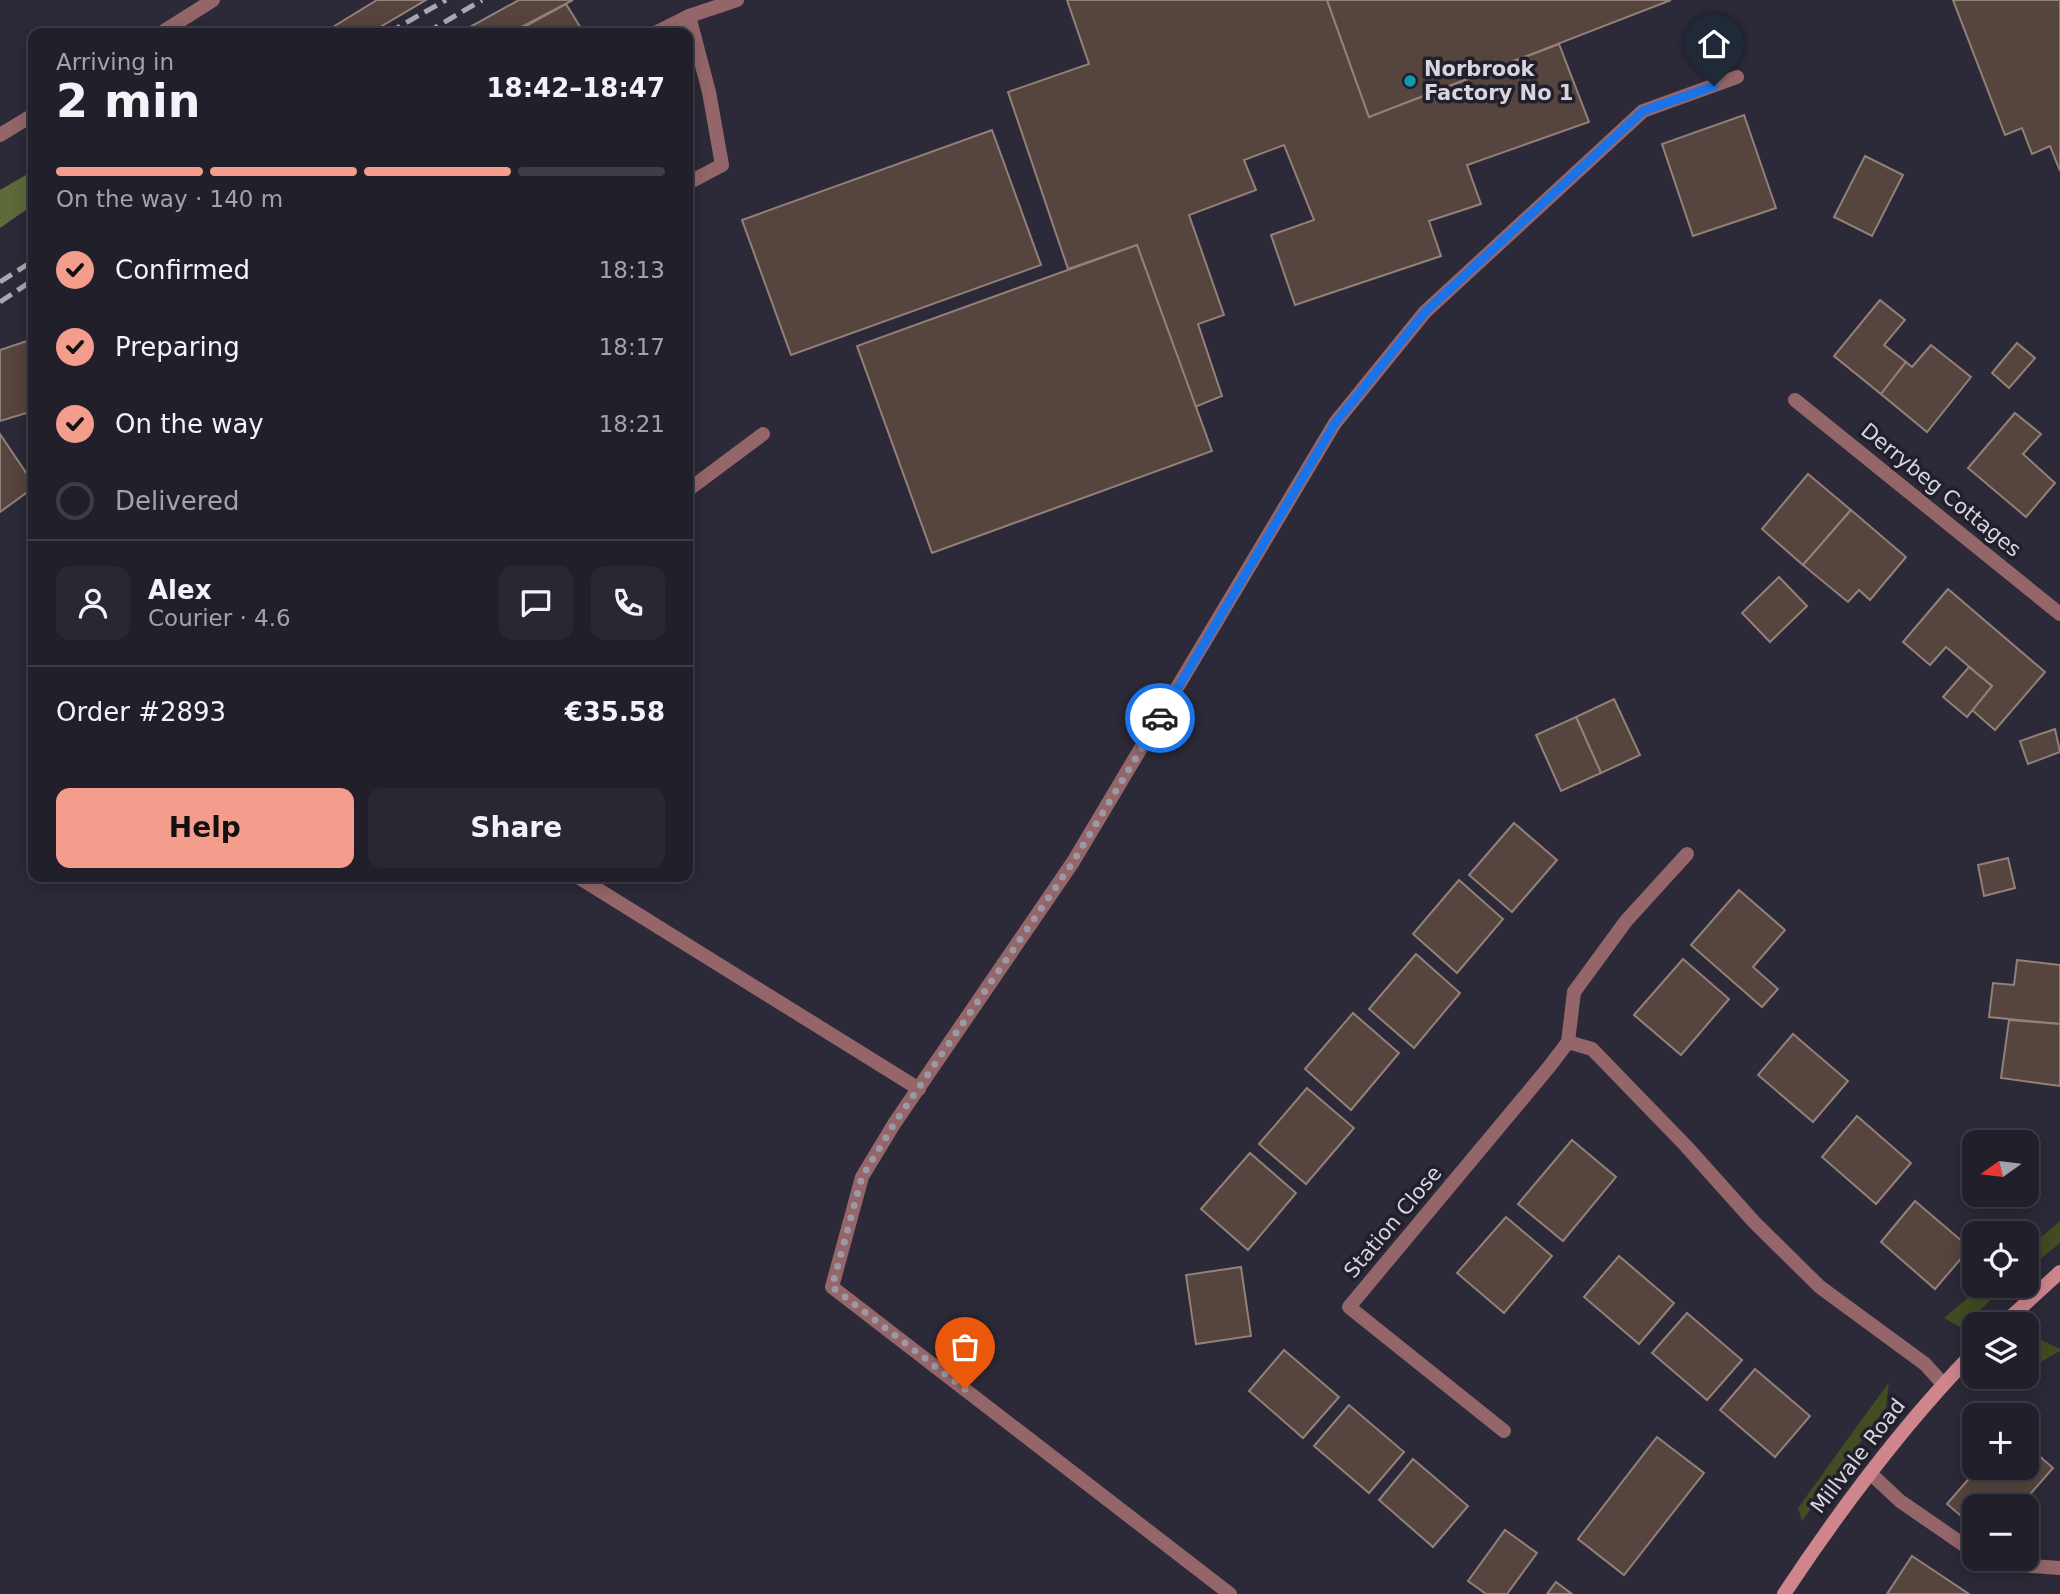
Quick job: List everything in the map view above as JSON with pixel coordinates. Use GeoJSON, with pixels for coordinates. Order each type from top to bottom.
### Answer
{"type":"FeatureCollection","features":[{"type":"Feature","properties":{"kind":"main road"},"geometry":{"type":"LineString","coordinates":[[2016,1312],[2060,1272]]}},
{"type":"Feature","properties":{"kind":"main road","name":"Millvale Road"},"geometry":{"type":"LineString","coordinates":[[1784,1594],[1870,1473],[1962,1364]]}},
{"type":"Feature","properties":{"kind":"street"},"geometry":{"type":"LineString","coordinates":[[169,28],[213,0]]}},
{"type":"Feature","properties":{"kind":"street"},"geometry":{"type":"LineString","coordinates":[[665,28],[689,16],[737,0]]}},
{"type":"Feature","properties":{"kind":"street"},"geometry":{"type":"LineString","coordinates":[[689,16],[692,28]]}},
{"type":"Feature","properties":{"kind":"street"},"geometry":{"type":"LineString","coordinates":[[693,31],[709,92],[722,165],[693,180]]}},
{"type":"Feature","properties":{"kind":"street"},"geometry":{"type":"LineString","coordinates":[[1230,1594],[832,1287],[862,1177],[1073,862],[1335,423],[1425,312],[1643,111],[1737,77]]}},
{"type":"Feature","properties":{"kind":"street"},"geometry":{"type":"LineString","coordinates":[[0,135],[28,118]]}},
{"type":"Feature","properties":{"kind":"street","name":"Derrybeg Cottages"},"geometry":{"type":"LineString","coordinates":[[1795,400],[2060,614]]}},
{"type":"Feature","properties":{"kind":"street"},"geometry":{"type":"LineString","coordinates":[[693,486],[764,434]]}},
{"type":"Feature","properties":{"kind":"street"},"geometry":{"type":"LineString","coordinates":[[1687,854],[1626,920],[1574,992],[1568,1042],[1592,1049],[1686,1146],[1754,1222],[1820,1287],[1924,1364],[1943,1384]]}},
{"type":"Feature","properties":{"kind":"street"},"geometry":{"type":"LineString","coordinates":[[586,882],[919,1089]]}},
{"type":"Feature","properties":{"kind":"street","name":"Station Close"},"geometry":{"type":"LineString","coordinates":[[1504,1431],[1349,1307],[1568,1042]]}},
{"type":"Feature","properties":{"kind":"street"},"geometry":{"type":"LineString","coordinates":[[1870,1473],[1900,1501],[1962,1544]]}},
{"type":"Feature","properties":{"kind":"street"},"geometry":{"type":"LineString","coordinates":[[2039,1566],[2060,1568]]}},
{"type":"Feature","properties":{"kind":"green space"},"geometry":{"type":"Polygon","coordinates":[[[28,174],[28,208],[0,228],[0,190],[28,174]]]}},
{"type":"Feature","properties":{"kind":"green space"},"geometry":{"type":"Polygon","coordinates":[[[2060,1221],[2060,1243],[2039,1260],[2039,1239],[2060,1221]]]}},
{"type":"Feature","properties":{"kind":"green space"},"geometry":{"type":"Polygon","coordinates":[[[1968,1298],[1993,1298],[1977,1312],[1962,1312],[1960,1327],[1944,1318],[1968,1298]]]}},
{"type":"Feature","properties":{"kind":"green space"},"geometry":{"type":"Polygon","coordinates":[[[2039,1339],[2060,1349],[2039,1363],[2039,1339]]]}},
{"type":"Feature","properties":{"kind":"green space"},"geometry":{"type":"Polygon","coordinates":[[[1889,1382],[1886,1408],[1802,1521],[1798,1508],[1889,1382]]]}},
{"type":"Feature","properties":{"kind":"building"},"geometry":{"type":"Polygon","coordinates":[[[377,0],[426,0],[378,28],[331,28],[377,0]]]}},
{"type":"Feature","properties":{"kind":"building"},"geometry":{"type":"Polygon","coordinates":[[[519,0],[573,0],[520,28],[468,28],[519,0]]]}},
{"type":"Feature","properties":{"kind":"building"},"geometry":{"type":"Polygon","coordinates":[[[1067,0],[1327,0],[1369,117],[1559,44],[1589,122],[1467,165],[1481,204],[1429,221],[1441,256],[1295,305],[1271,235],[1314,220],[1284,145],[1244,160],[1256,190],[1189,215],[1224,315],[1198,324],[1222,396],[1195,407],[1137,245],[1068,269],[1008,92],[1089,64],[1067,0]]]}},
{"type":"Feature","properties":{"kind":"building","name":"Norbrook Factory No 1"},"geometry":{"type":"Polygon","coordinates":[[[1327,0],[1671,0],[1369,117],[1327,0]]]}},
{"type":"Feature","properties":{"kind":"building"},"geometry":{"type":"Polygon","coordinates":[[[1953,0],[2060,0],[2060,171],[2050,146],[2032,154],[2022,128],[2005,135],[1953,0]]]}},
{"type":"Feature","properties":{"kind":"building"},"geometry":{"type":"Polygon","coordinates":[[[566,4],[581,28],[522,28],[566,4]]]}},
{"type":"Feature","properties":{"kind":"building"},"geometry":{"type":"Polygon","coordinates":[[[1744,115],[1776,208],[1693,236],[1662,144],[1744,115]]]}},
{"type":"Feature","properties":{"kind":"building"},"geometry":{"type":"Polygon","coordinates":[[[992,130],[1041,265],[791,355],[742,220],[992,130]]]}},
{"type":"Feature","properties":{"kind":"building"},"geometry":{"type":"Polygon","coordinates":[[[1865,156],[1903,175],[1872,236],[1834,217],[1865,156]]]}},
{"type":"Feature","properties":{"kind":"building"},"geometry":{"type":"Polygon","coordinates":[[[1137,245],[1212,451],[932,553],[857,346],[1137,245]]]}},
{"type":"Feature","properties":{"kind":"building"},"geometry":{"type":"Polygon","coordinates":[[[1880,300],[1905,320],[1884,345],[1906,362],[1881,394],[1834,356],[1880,300]]]}},
{"type":"Feature","properties":{"kind":"building"},"geometry":{"type":"Polygon","coordinates":[[[28,341],[28,413],[0,421],[0,350],[28,341]]]}},
{"type":"Feature","properties":{"kind":"building"},"geometry":{"type":"Polygon","coordinates":[[[2017,343],[2035,358],[2009,388],[1992,373],[2017,343]]]}},
{"type":"Feature","properties":{"kind":"building"},"geometry":{"type":"Polygon","coordinates":[[[1931,345],[1971,377],[1927,432],[1881,394],[1906,362],[1912,367],[1931,345]]]}},
{"type":"Feature","properties":{"kind":"building"},"geometry":{"type":"Polygon","coordinates":[[[2015,413],[2041,434],[2023,454],[2055,483],[2026,517],[1968,468],[2015,413]]]}},
{"type":"Feature","properties":{"kind":"building"},"geometry":{"type":"Polygon","coordinates":[[[0,434],[28,476],[28,492],[0,512],[0,434]]]}},
{"type":"Feature","properties":{"kind":"building"},"geometry":{"type":"Polygon","coordinates":[[[1808,474],[1851,510],[1803,565],[1762,529],[1808,474]]]}},
{"type":"Feature","properties":{"kind":"building"},"geometry":{"type":"Polygon","coordinates":[[[1851,510],[1906,557],[1870,600],[1859,590],[1848,602],[1803,565],[1851,510]]]}},
{"type":"Feature","properties":{"kind":"building"},"geometry":{"type":"Polygon","coordinates":[[[1779,577],[1807,606],[1770,642],[1742,613],[1779,577]]]}},
{"type":"Feature","properties":{"kind":"building"},"geometry":{"type":"Polygon","coordinates":[[[1948,589],[2045,672],[1995,730],[1972,710],[1992,686],[1946,647],[1930,665],[1903,642],[1948,589]]]}},
{"type":"Feature","properties":{"kind":"building"},"geometry":{"type":"Polygon","coordinates":[[[1969,667],[1992,686],[1967,717],[1943,697],[1969,667]]]}},
{"type":"Feature","properties":{"kind":"building"},"geometry":{"type":"Polygon","coordinates":[[[1614,699],[1640,755],[1601,773],[1576,717],[1614,699]]]}},
{"type":"Feature","properties":{"kind":"building"},"geometry":{"type":"Polygon","coordinates":[[[1576,717],[1601,773],[1561,791],[1536,735],[1576,717]]]}},
{"type":"Feature","properties":{"kind":"building"},"geometry":{"type":"Polygon","coordinates":[[[2055,729],[2060,752],[2028,764],[2020,741],[2055,729]]]}},
{"type":"Feature","properties":{"kind":"building"},"geometry":{"type":"Polygon","coordinates":[[[1514,823],[1557,860],[1512,912],[1469,875],[1514,823]]]}},
{"type":"Feature","properties":{"kind":"building"},"geometry":{"type":"Polygon","coordinates":[[[2008,858],[2015,888],[1984,896],[1978,865],[2008,858]]]}},
{"type":"Feature","properties":{"kind":"building"},"geometry":{"type":"Polygon","coordinates":[[[1459,880],[1503,919],[1457,973],[1413,934],[1459,880]]]}},
{"type":"Feature","properties":{"kind":"building"},"geometry":{"type":"Polygon","coordinates":[[[1739,890],[1785,930],[1753,967],[1778,989],[1762,1007],[1691,945],[1739,890]]]}},
{"type":"Feature","properties":{"kind":"building"},"geometry":{"type":"Polygon","coordinates":[[[1416,954],[1460,993],[1414,1048],[1369,1009],[1416,954]]]}},
{"type":"Feature","properties":{"kind":"building"},"geometry":{"type":"Polygon","coordinates":[[[1683,959],[1729,999],[1681,1055],[1634,1015],[1683,959]]]}},
{"type":"Feature","properties":{"kind":"building"},"geometry":{"type":"Polygon","coordinates":[[[2017,960],[2060,965],[2060,1024],[1989,1017],[1993,983],[2014,985],[2017,960]]]}},
{"type":"Feature","properties":{"kind":"building"},"geometry":{"type":"Polygon","coordinates":[[[1353,1013],[1399,1053],[1351,1110],[1305,1069],[1353,1013]]]}},
{"type":"Feature","properties":{"kind":"building"},"geometry":{"type":"Polygon","coordinates":[[[2009,1020],[2060,1024],[2060,1086],[2001,1078],[2009,1020]]]}},
{"type":"Feature","properties":{"kind":"building"},"geometry":{"type":"Polygon","coordinates":[[[1793,1034],[1848,1081],[1813,1122],[1758,1075],[1793,1034]]]}},
{"type":"Feature","properties":{"kind":"building"},"geometry":{"type":"Polygon","coordinates":[[[1307,1088],[1354,1128],[1306,1184],[1259,1144],[1307,1088]]]}},
{"type":"Feature","properties":{"kind":"building"},"geometry":{"type":"Polygon","coordinates":[[[1857,1116],[1911,1163],[1876,1204],[1822,1157],[1857,1116]]]}},
{"type":"Feature","properties":{"kind":"building"},"geometry":{"type":"Polygon","coordinates":[[[1572,1140],[1616,1177],[1563,1241],[1518,1204],[1572,1140]]]}},
{"type":"Feature","properties":{"kind":"building"},"geometry":{"type":"Polygon","coordinates":[[[1250,1153],[1296,1193],[1248,1250],[1201,1209],[1250,1153]]]}},
{"type":"Feature","properties":{"kind":"building"},"geometry":{"type":"Polygon","coordinates":[[[1915,1201],[1962,1241],[1962,1257],[1935,1289],[1881,1242],[1915,1201]]]}},
{"type":"Feature","properties":{"kind":"building"},"geometry":{"type":"Polygon","coordinates":[[[1506,1217],[1552,1256],[1504,1313],[1457,1273],[1506,1217]]]}},
{"type":"Feature","properties":{"kind":"building"},"geometry":{"type":"Polygon","coordinates":[[[1619,1256],[1674,1303],[1639,1344],[1584,1297],[1619,1256]]]}},
{"type":"Feature","properties":{"kind":"building"},"geometry":{"type":"Polygon","coordinates":[[[1241,1267],[1251,1336],[1196,1344],[1186,1275],[1241,1267]]]}},
{"type":"Feature","properties":{"kind":"building"},"geometry":{"type":"Polygon","coordinates":[[[1687,1313],[1742,1360],[1707,1400],[1652,1353],[1687,1313]]]}},
{"type":"Feature","properties":{"kind":"building"},"geometry":{"type":"Polygon","coordinates":[[[1284,1350],[1339,1397],[1303,1438],[1249,1391],[1284,1350]]]}},
{"type":"Feature","properties":{"kind":"building"},"geometry":{"type":"Polygon","coordinates":[[[1755,1369],[1810,1416],[1775,1457],[1720,1410],[1755,1369]]]}},
{"type":"Feature","properties":{"kind":"building"},"geometry":{"type":"Polygon","coordinates":[[[1349,1405],[1404,1452],[1369,1493],[1314,1446],[1349,1405]]]}},
{"type":"Feature","properties":{"kind":"building"},"geometry":{"type":"Polygon","coordinates":[[[1657,1437],[1704,1473],[1624,1575],[1578,1539],[1657,1437]]]}},
{"type":"Feature","properties":{"kind":"building"},"geometry":{"type":"Polygon","coordinates":[[[2039,1456],[2053,1468],[2030,1494],[1962,1494],[1962,1517],[1947,1504],[1968,1480],[2039,1480],[2039,1456]]]}},
{"type":"Feature","properties":{"kind":"building"},"geometry":{"type":"Polygon","coordinates":[[[1413,1459],[1468,1506],[1433,1547],[1379,1500],[1413,1459]]]}},
{"type":"Feature","properties":{"kind":"building"},"geometry":{"type":"Polygon","coordinates":[[[1505,1530],[1537,1553],[1507,1594],[1486,1594],[1468,1581],[1505,1530]]]}},
{"type":"Feature","properties":{"kind":"building"},"geometry":{"type":"Polygon","coordinates":[[[1912,1556],[1969,1594],[1887,1594],[1912,1556]]]}},
{"type":"Feature","properties":{"kind":"building"},"geometry":{"type":"Polygon","coordinates":[[[1556,1582],[1572,1594],[1547,1594],[1556,1582]]]}},
{"type":"Feature","properties":{"kind":"railway"},"geometry":{"type":"LineString","coordinates":[[397,28],[446,0]]}},
{"type":"Feature","properties":{"kind":"railway"},"geometry":{"type":"LineString","coordinates":[[434,28],[482,0]]}},
{"type":"Feature","properties":{"kind":"railway"},"geometry":{"type":"LineString","coordinates":[[0,282],[28,264]]}},
{"type":"Feature","properties":{"kind":"railway"},"geometry":{"type":"LineString","coordinates":[[0,302],[28,283]]}},
{"type":"Feature","properties":{"kind":"way so far"},"geometry":{"type":"LineString","coordinates":[[965,1389],[832,1287],[862,1177],[894,1124],[1073,862],[1160,718]]}},
{"type":"Feature","properties":{"kind":"place","name":"Norbrook Factory No 1"},"geometry":{"type":"Point","coordinates":[1410,81]}},
{"type":"Feature","properties":{"kind":"route"},"geometry":{"type":"LineString","coordinates":[[1160,718],[1335,423],[1425,312],[1643,111],[1714,86]]}}]}
